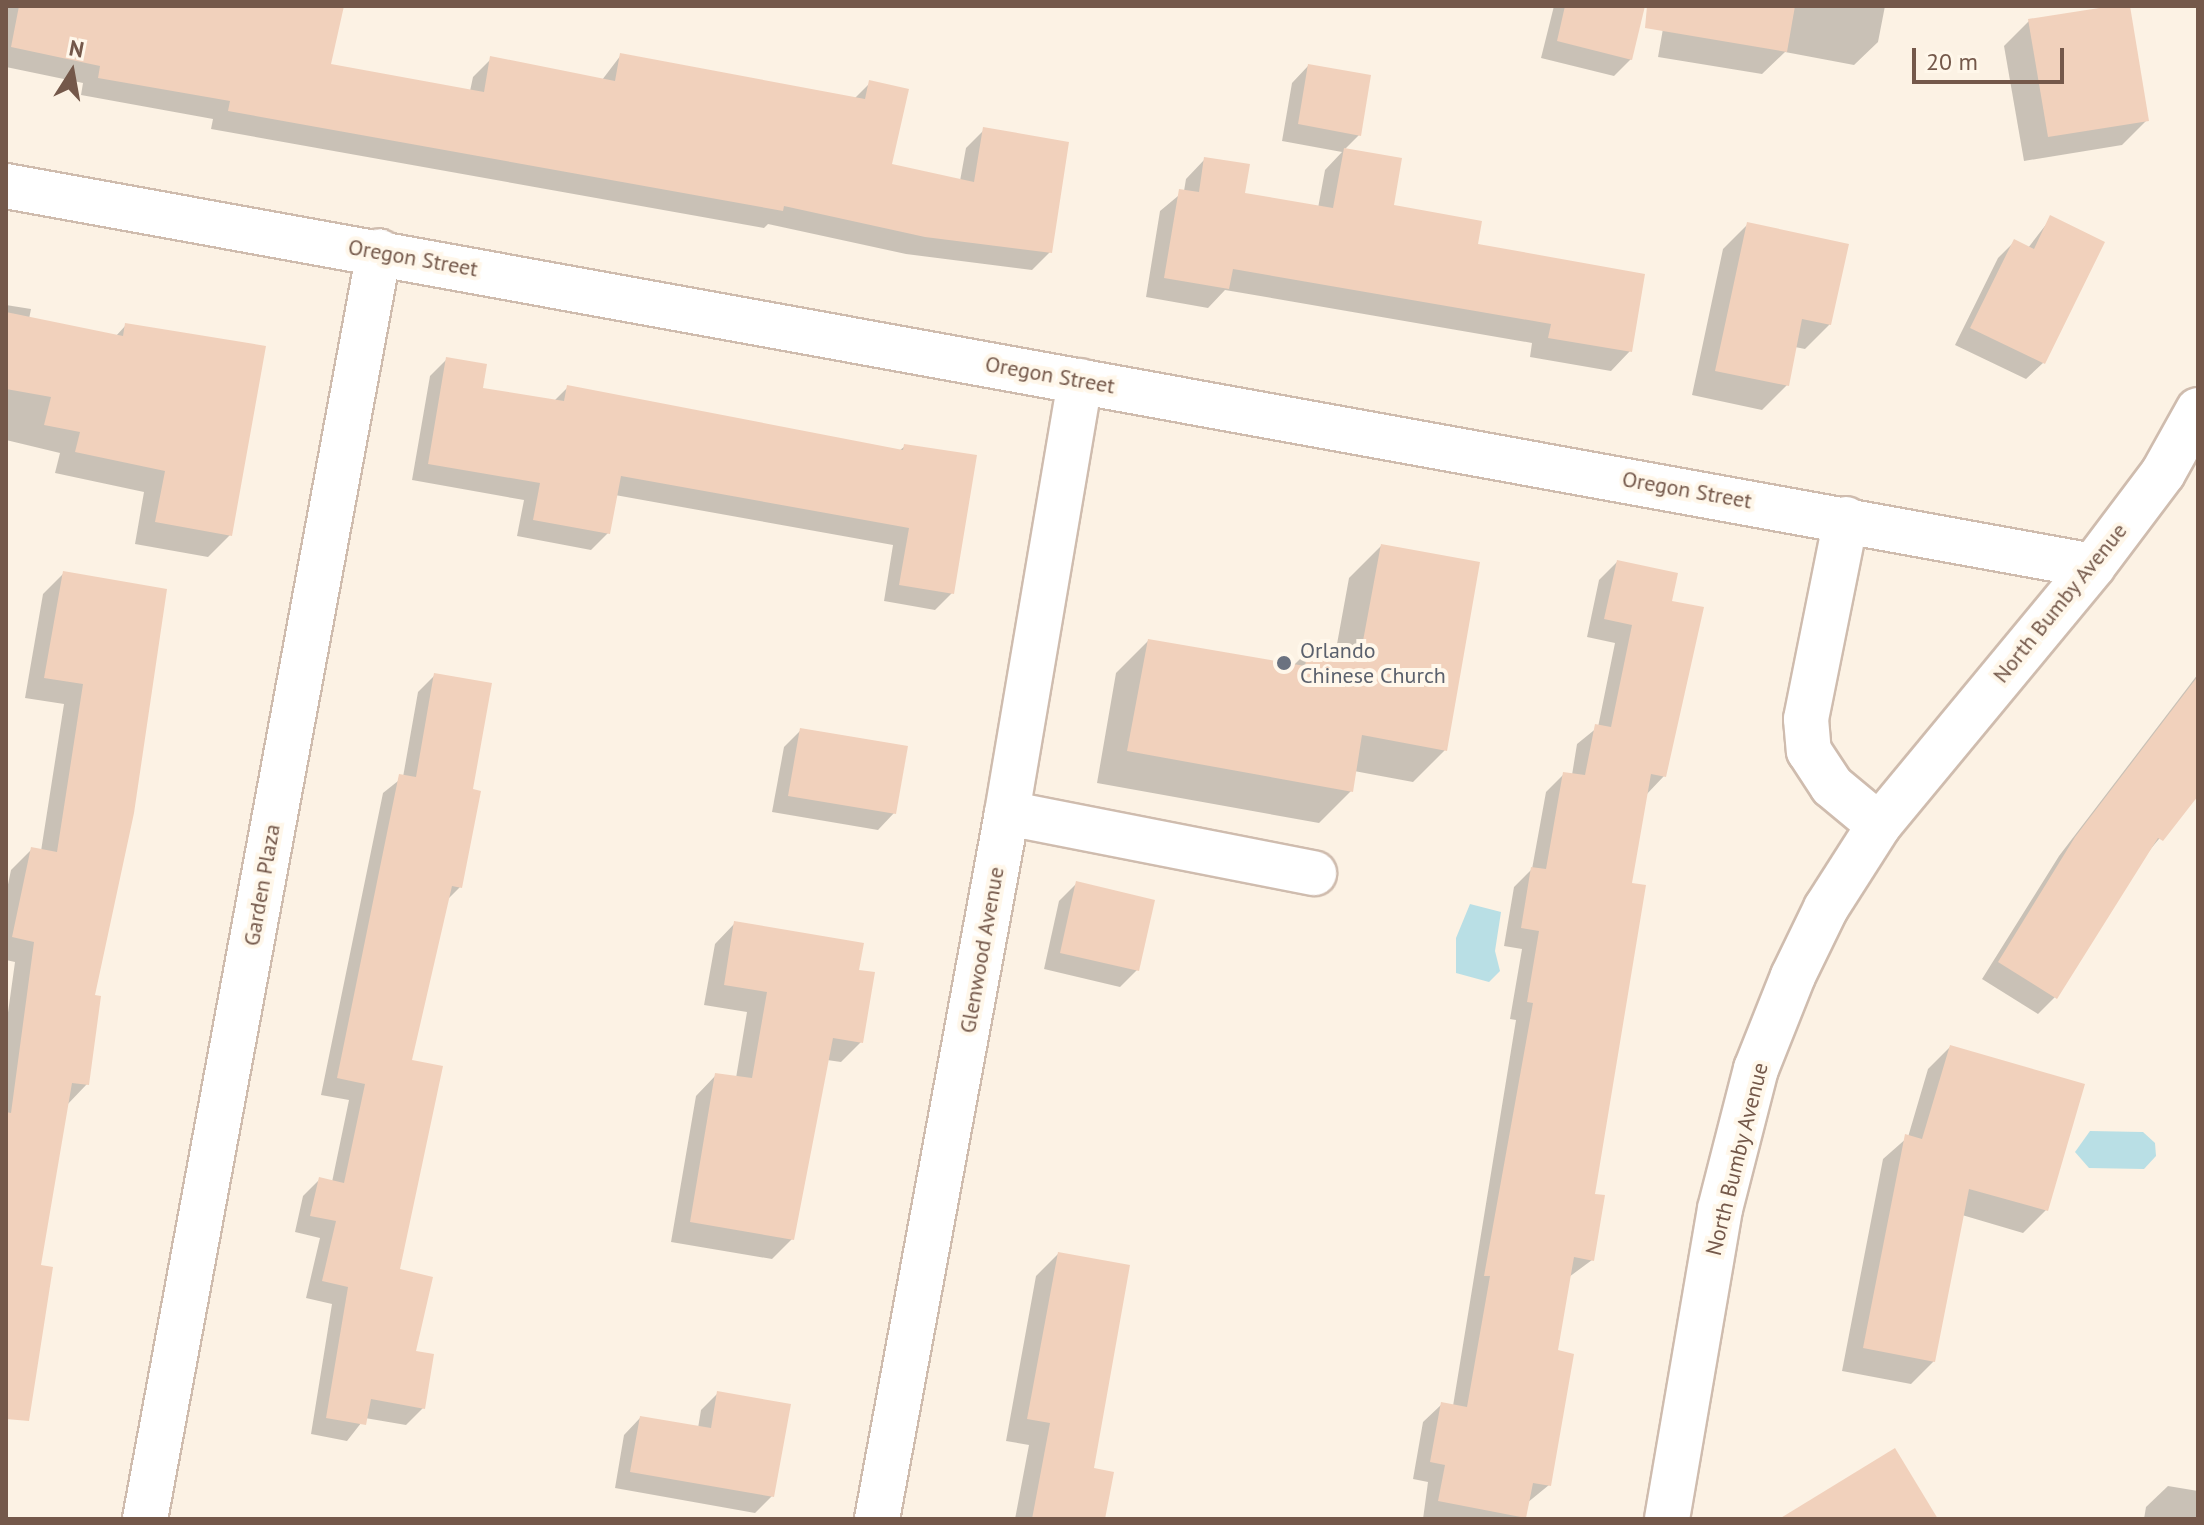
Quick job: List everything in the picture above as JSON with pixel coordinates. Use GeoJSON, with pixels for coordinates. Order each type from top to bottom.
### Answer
{"type":"FeatureCollection","features":[{"type":"Feature","properties":{"kind":"street","name":"Oregon Street"},"geometry":{"type":"LineString","coordinates":[[6,186],[379,251],[2093,566]]}},
{"type":"Feature","properties":{"kind":"street","name":"Garden Plaza"},"geometry":{"type":"LineString","coordinates":[[145,1519],[379,251]]}},
{"type":"Feature","properties":{"kind":"street","name":"Glenwood Avenue"},"geometry":{"type":"LineString","coordinates":[[877,1519],[1007,813],[1080,381]]}},
{"type":"Feature","properties":{"kind":"street","name":"North Bumby Avenue"},"geometry":{"type":"LineString","coordinates":[[1667,1519],[1720,1209],[1756,1069],[1826,908],[1879,825],[2093,566],[2163,473],[2198,410]]}},
{"type":"Feature","properties":{"kind":"street"},"geometry":{"type":"LineString","coordinates":[[1846,519],[1806,719],[1809,751],[1832,786],[1879,825]]}},
{"type":"Feature","properties":{"kind":"street"},"geometry":{"type":"LineString","coordinates":[[1007,813],[1314,873]]}},
{"type":"Feature","properties":{"kind":"water"},"geometry":{"type":"Polygon","coordinates":[[[1470,904],[1501,912],[1495,951],[1500,971],[1489,982],[1456,973],[1456,938],[1470,904]]]}},
{"type":"Feature","properties":{"kind":"water"},"geometry":{"type":"Polygon","coordinates":[[[2090,1131],[2143,1132],[2155,1143],[2156,1156],[2144,1169],[2089,1168],[2075,1152],[2090,1131]]]}},
{"type":"Feature","properties":{"kind":"building"},"geometry":{"type":"Polygon","coordinates":[[[19,6],[344,6],[331,64],[484,92],[490,56],[615,81],[620,53],[865,99],[869,80],[909,89],[892,164],[974,182],[983,127],[1069,142],[1052,253],[925,237],[784,206],[783,211],[228,111],[230,101],[98,78],[100,66],[11,47],[19,6]]]}},
{"type":"Feature","properties":{"kind":"building"},"geometry":{"type":"Polygon","coordinates":[[[1565,6],[1645,6],[1632,60],[1557,41],[1565,6]]]}},
{"type":"Feature","properties":{"kind":"building"},"geometry":{"type":"Polygon","coordinates":[[[1647,6],[1795,6],[1787,52],[1645,28],[1647,6]]]}},
{"type":"Feature","properties":{"kind":"building"},"geometry":{"type":"Polygon","coordinates":[[[2130,6],[2149,121],[2048,137],[2028,19],[2130,6]]]}},
{"type":"Feature","properties":{"kind":"building"},"geometry":{"type":"Polygon","coordinates":[[[1308,64],[1371,75],[1361,136],[1298,124],[1308,64]]]}},
{"type":"Feature","properties":{"kind":"building"},"geometry":{"type":"Polygon","coordinates":[[[1344,148],[1402,158],[1394,205],[1482,221],[1478,244],[1645,274],[1632,352],[1548,338],[1551,324],[1233,269],[1229,289],[1164,278],[1179,189],[1199,192],[1204,157],[1250,164],[1245,193],[1333,208],[1344,148]]]}},
{"type":"Feature","properties":{"kind":"building"},"geometry":{"type":"Polygon","coordinates":[[[2050,215],[2105,242],[2045,364],[1970,328],[2014,239],[2034,249],[2050,215]]]}},
{"type":"Feature","properties":{"kind":"building"},"geometry":{"type":"Polygon","coordinates":[[[1747,222],[1849,244],[1831,325],[1802,319],[1789,386],[1715,371],[1747,222]]]}},
{"type":"Feature","properties":{"kind":"building"},"geometry":{"type":"Polygon","coordinates":[[[6,312],[123,336],[125,323],[266,346],[232,536],[155,522],[165,471],[75,452],[80,432],[44,425],[51,397],[6,389],[6,312]]]}},
{"type":"Feature","properties":{"kind":"building"},"geometry":{"type":"Polygon","coordinates":[[[446,357],[487,364],[483,388],[564,401],[567,385],[903,450],[904,444],[977,455],[954,594],[899,585],[909,528],[621,476],[610,534],[533,520],[540,483],[428,464],[446,357]]]}},
{"type":"Feature","properties":{"kind":"building"},"geometry":{"type":"Polygon","coordinates":[[[1381,544],[1480,562],[1447,751],[1362,735],[1353,792],[1127,751],[1148,639],[1305,666],[1308,648],[1360,657],[1381,544]]]}},
{"type":"Feature","properties":{"kind":"building"},"geometry":{"type":"Polygon","coordinates":[[[1617,560],[1678,573],[1672,601],[1704,607],[1666,777],[1651,774],[1632,883],[1646,885],[1595,1194],[1605,1195],[1594,1261],[1574,1257],[1558,1350],[1574,1354],[1551,1486],[1533,1483],[1526,1518],[1438,1501],[1445,1465],[1430,1462],[1441,1402],[1467,1407],[1490,1276],[1484,1276],[1533,1003],[1527,1002],[1539,931],[1521,928],[1531,867],[1546,869],[1563,772],[1585,775],[1595,724],[1611,727],[1632,625],[1604,619],[1617,560]]]}},
{"type":"Feature","properties":{"kind":"building"},"geometry":{"type":"Polygon","coordinates":[[[63,571],[167,589],[134,813],[95,995],[101,996],[89,1085],[72,1083],[41,1265],[53,1267],[29,1421],[6,1419],[6,1112],[11,1113],[34,942],[12,937],[31,847],[57,852],[83,684],[44,678],[63,571]]]}},
{"type":"Feature","properties":{"kind":"building"},"geometry":{"type":"Polygon","coordinates":[[[434,673],[492,683],[473,789],[481,791],[462,888],[452,886],[412,1060],[443,1066],[400,1269],[433,1277],[416,1351],[434,1354],[425,1409],[371,1399],[366,1425],[326,1418],[348,1287],[322,1281],[336,1221],[310,1216],[319,1177],[344,1183],[365,1084],[337,1078],[399,774],[416,777],[434,673]]]}},
{"type":"Feature","properties":{"kind":"building"},"geometry":{"type":"Polygon","coordinates":[[[2198,676],[2198,796],[2163,841],[2158,838],[2057,999],[1998,962],[2075,837],[2198,676]]]}},
{"type":"Feature","properties":{"kind":"building"},"geometry":{"type":"Polygon","coordinates":[[[800,728],[908,746],[896,814],[788,796],[800,728]]]}},
{"type":"Feature","properties":{"kind":"building"},"geometry":{"type":"Polygon","coordinates":[[[1076,881],[1155,900],[1139,971],[1060,953],[1076,881]]]}},
{"type":"Feature","properties":{"kind":"building"},"geometry":{"type":"Polygon","coordinates":[[[734,921],[864,943],[859,970],[875,972],[863,1043],[833,1038],[794,1240],[690,1222],[715,1073],[752,1078],[767,992],[724,985],[734,921]]]}},
{"type":"Feature","properties":{"kind":"building"},"geometry":{"type":"Polygon","coordinates":[[[1950,1045],[2085,1084],[2048,1211],[1969,1189],[1935,1362],[1863,1348],[1905,1134],[1922,1139],[1950,1045]]]}},
{"type":"Feature","properties":{"kind":"building"},"geometry":{"type":"Polygon","coordinates":[[[1058,1252],[1130,1265],[1094,1468],[1114,1472],[1105,1519],[1032,1519],[1050,1423],[1027,1419],[1058,1252]]]}},
{"type":"Feature","properties":{"kind":"building"},"geometry":{"type":"Polygon","coordinates":[[[717,1391],[791,1404],[774,1497],[630,1472],[640,1416],[711,1428],[717,1391]]]}},
{"type":"Feature","properties":{"kind":"building"},"geometry":{"type":"Polygon","coordinates":[[[1895,1448],[1938,1519],[1779,1519],[1895,1448]]]}},
{"type":"Feature","properties":{"kind":"place","name":"Orlando Chinese Church"},"geometry":{"type":"Point","coordinates":[1284,663]}}]}
